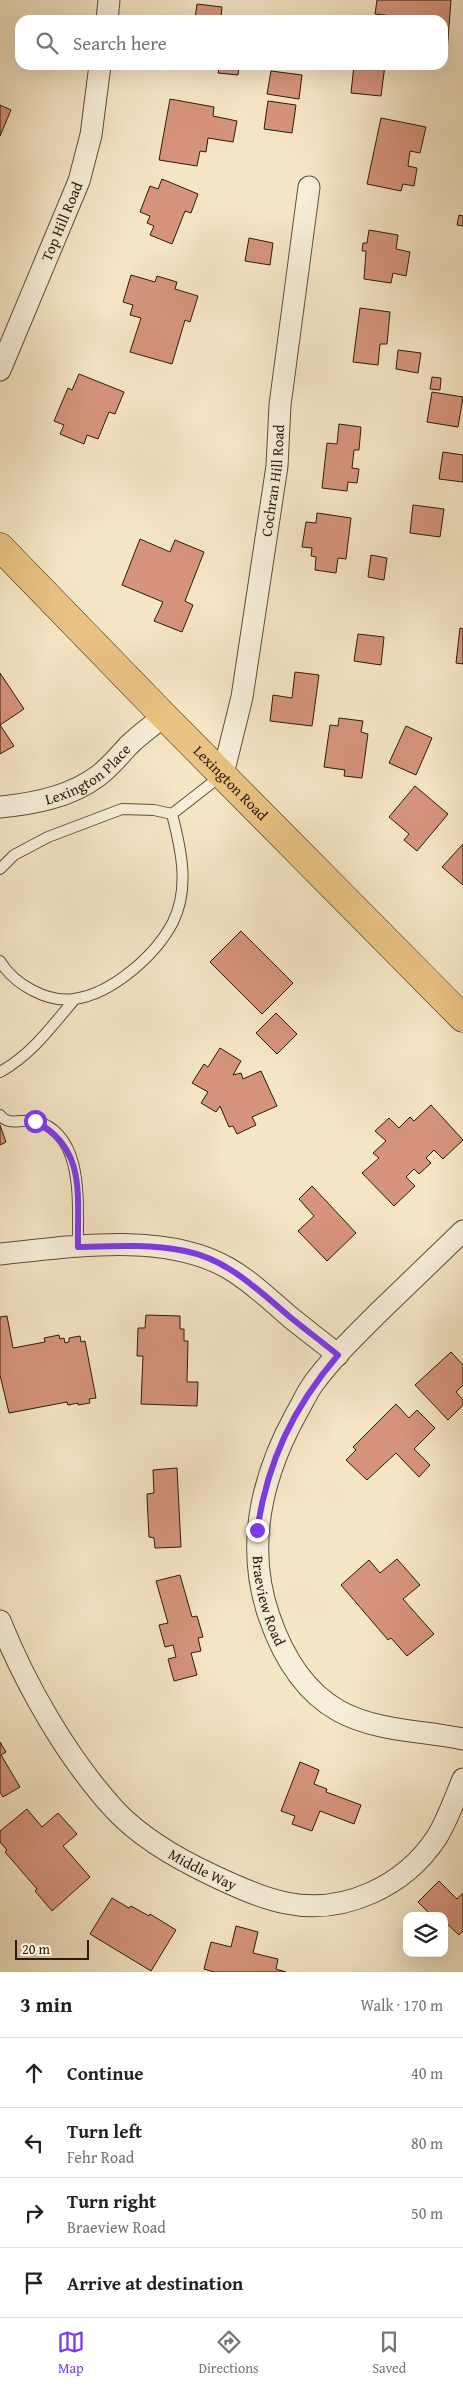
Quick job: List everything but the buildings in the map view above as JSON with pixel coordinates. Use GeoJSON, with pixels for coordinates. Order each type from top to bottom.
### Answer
{"type":"FeatureCollection","features":[{"type":"Feature","properties":{"kind":"main road","name":"Lexington Road"},"geometry":{"type":"LineString","coordinates":[[0,547],[164,716],[459,1006]]}},
{"type":"Feature","properties":{"kind":"street"},"geometry":{"type":"LineString","coordinates":[[107,15],[109,0]]}},
{"type":"Feature","properties":{"kind":"street","name":"Top Hill Road"},"geometry":{"type":"LineString","coordinates":[[0,370],[79,181],[90,135],[99,70]]}},
{"type":"Feature","properties":{"kind":"street","name":"Cochran Hill Road"},"geometry":{"type":"LineString","coordinates":[[223,774],[242,697],[277,466],[280,405],[309,186]]}},
{"type":"Feature","properties":{"kind":"street","name":"Lexington Place"},"geometry":{"type":"LineString","coordinates":[[0,807],[27,805],[57,797],[90,782],[100,775],[130,744],[164,716]]}},
{"type":"Feature","properties":{"kind":"street","name":"Braeview Road"},"geometry":{"type":"LineString","coordinates":[[463,1231],[338,1355],[313,1385],[281,1442],[272,1464],[257,1530],[257,1567],[260,1591],[284,1654],[304,1682],[320,1698],[339,1711],[364,1722],[394,1730],[463,1739]]}},
{"type":"Feature","properties":{"kind":"street"},"geometry":{"type":"LineString","coordinates":[[0,1254],[78,1247],[145,1245],[186,1251],[208,1258],[228,1268],[261,1291],[338,1355]]}},
{"type":"Feature","properties":{"kind":"street","name":"Middle Way"},"geometry":{"type":"LineString","coordinates":[[0,1621],[50,1720],[76,1762],[116,1811],[138,1831],[167,1852],[234,1886],[286,1903],[301,1905],[342,1902],[384,1887],[416,1864],[436,1838],[447,1818],[463,1779]]}},
{"type":"Feature","properties":{"kind":"lane"},"geometry":{"type":"LineString","coordinates":[[172,814],[223,774]]}},
{"type":"Feature","properties":{"kind":"lane"},"geometry":{"type":"LineString","coordinates":[[0,869],[14,855],[48,836],[122,809],[154,810],[172,814]]}},
{"type":"Feature","properties":{"kind":"lane"},"geometry":{"type":"LineString","coordinates":[[0,961],[23,986],[47,997],[74,1000],[102,990],[132,971],[157,946],[174,921],[183,884],[180,845],[172,814]]}},
{"type":"Feature","properties":{"kind":"lane"},"geometry":{"type":"LineString","coordinates":[[0,1072],[15,1064],[74,1000]]}},
{"type":"Feature","properties":{"kind":"lane"},"geometry":{"type":"LineString","coordinates":[[0,1115],[4,1120],[10,1122],[35,1121],[51,1129],[62,1141],[72,1158],[76,1176],[78,1247]]}},
{"type":"Feature","properties":{"kind":"route"},"geometry":{"type":"LineString","coordinates":[[35,1121],[51,1129],[62,1141],[72,1158],[76,1176],[78,1247],[145,1245],[186,1251],[208,1258],[228,1268],[261,1291],[338,1355],[313,1385],[281,1442],[272,1464],[257,1530]]}}]}
